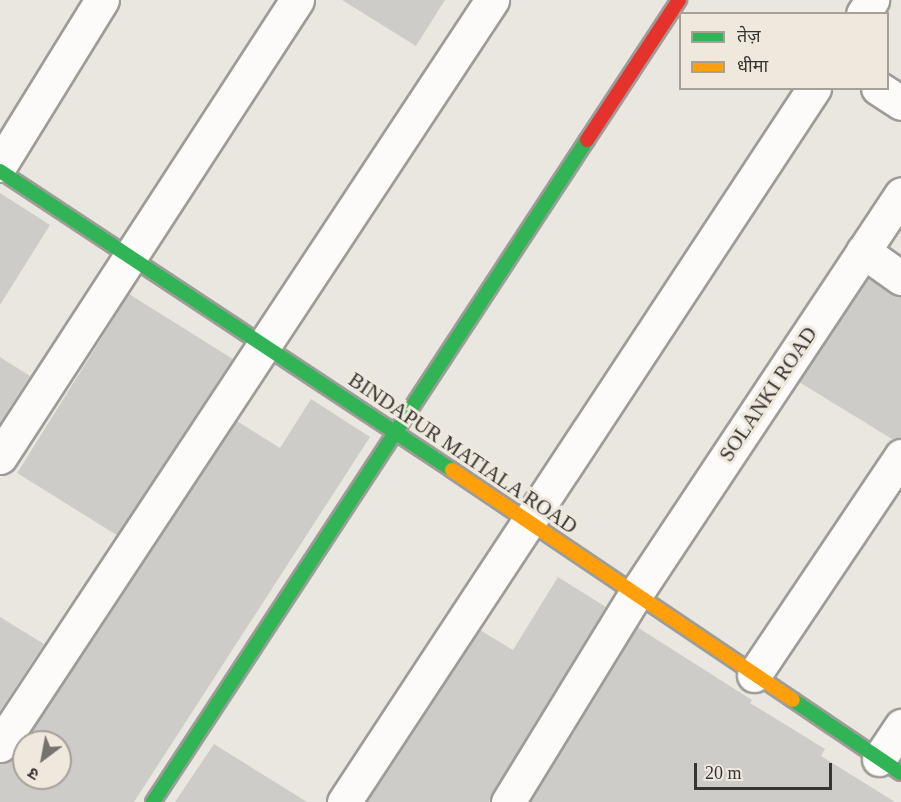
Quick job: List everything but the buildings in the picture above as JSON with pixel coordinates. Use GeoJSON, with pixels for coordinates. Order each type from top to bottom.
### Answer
{"type":"FeatureCollection","features":[{"type":"Feature","properties":{"kind":"street"},"geometry":{"type":"LineString","coordinates":[[0,165],[102,0]]}},
{"type":"Feature","properties":{"kind":"street"},"geometry":{"type":"LineString","coordinates":[[0,457],[297,0]]}},
{"type":"Feature","properties":{"kind":"street"},"geometry":{"type":"LineString","coordinates":[[0,745],[492,0]]}},
{"type":"Feature","properties":{"kind":"street"},"geometry":{"type":"LineString","coordinates":[[153,802],[679,0]]}},
{"type":"Feature","properties":{"kind":"street"},"geometry":{"type":"LineString","coordinates":[[344,802],[813,90]]}},
{"type":"Feature","properties":{"kind":"street"},"geometry":{"type":"LineString","coordinates":[[881,90],[901,103]]}},
{"type":"Feature","properties":{"kind":"street","name":"BINDAPUR MATIALA ROAD"},"geometry":{"type":"LineString","coordinates":[[0,171],[131,254],[890,766]]}},
{"type":"Feature","properties":{"kind":"street","name":"SOLANKI ROAD"},"geometry":{"type":"LineString","coordinates":[[508,802],[635,595],[901,194]]}},
{"type":"Feature","properties":{"kind":"street"},"geometry":{"type":"LineString","coordinates":[[863,251],[901,278]]}},
{"type":"Feature","properties":{"kind":"street"},"geometry":{"type":"LineString","coordinates":[[754,675],[901,456]]}},
{"type":"Feature","properties":{"kind":"street"},"geometry":{"type":"LineString","coordinates":[[890,766],[901,726]]}},
{"type":"Feature","properties":{"kind":"traffic: fast"},"geometry":{"type":"LineString","coordinates":[[153,802],[587,140]]}},
{"type":"Feature","properties":{"kind":"traffic: fast"},"geometry":{"type":"LineString","coordinates":[[0,171],[452,470]]}},
{"type":"Feature","properties":{"kind":"traffic: fast"},"geometry":{"type":"LineString","coordinates":[[793,700],[901,773]]}},
{"type":"Feature","properties":{"kind":"traffic: slow"},"geometry":{"type":"LineString","coordinates":[[452,470],[793,700]]}},
{"type":"Feature","properties":{"kind":"traffic: jam"},"geometry":{"type":"LineString","coordinates":[[587,140],[679,0]]}}]}
